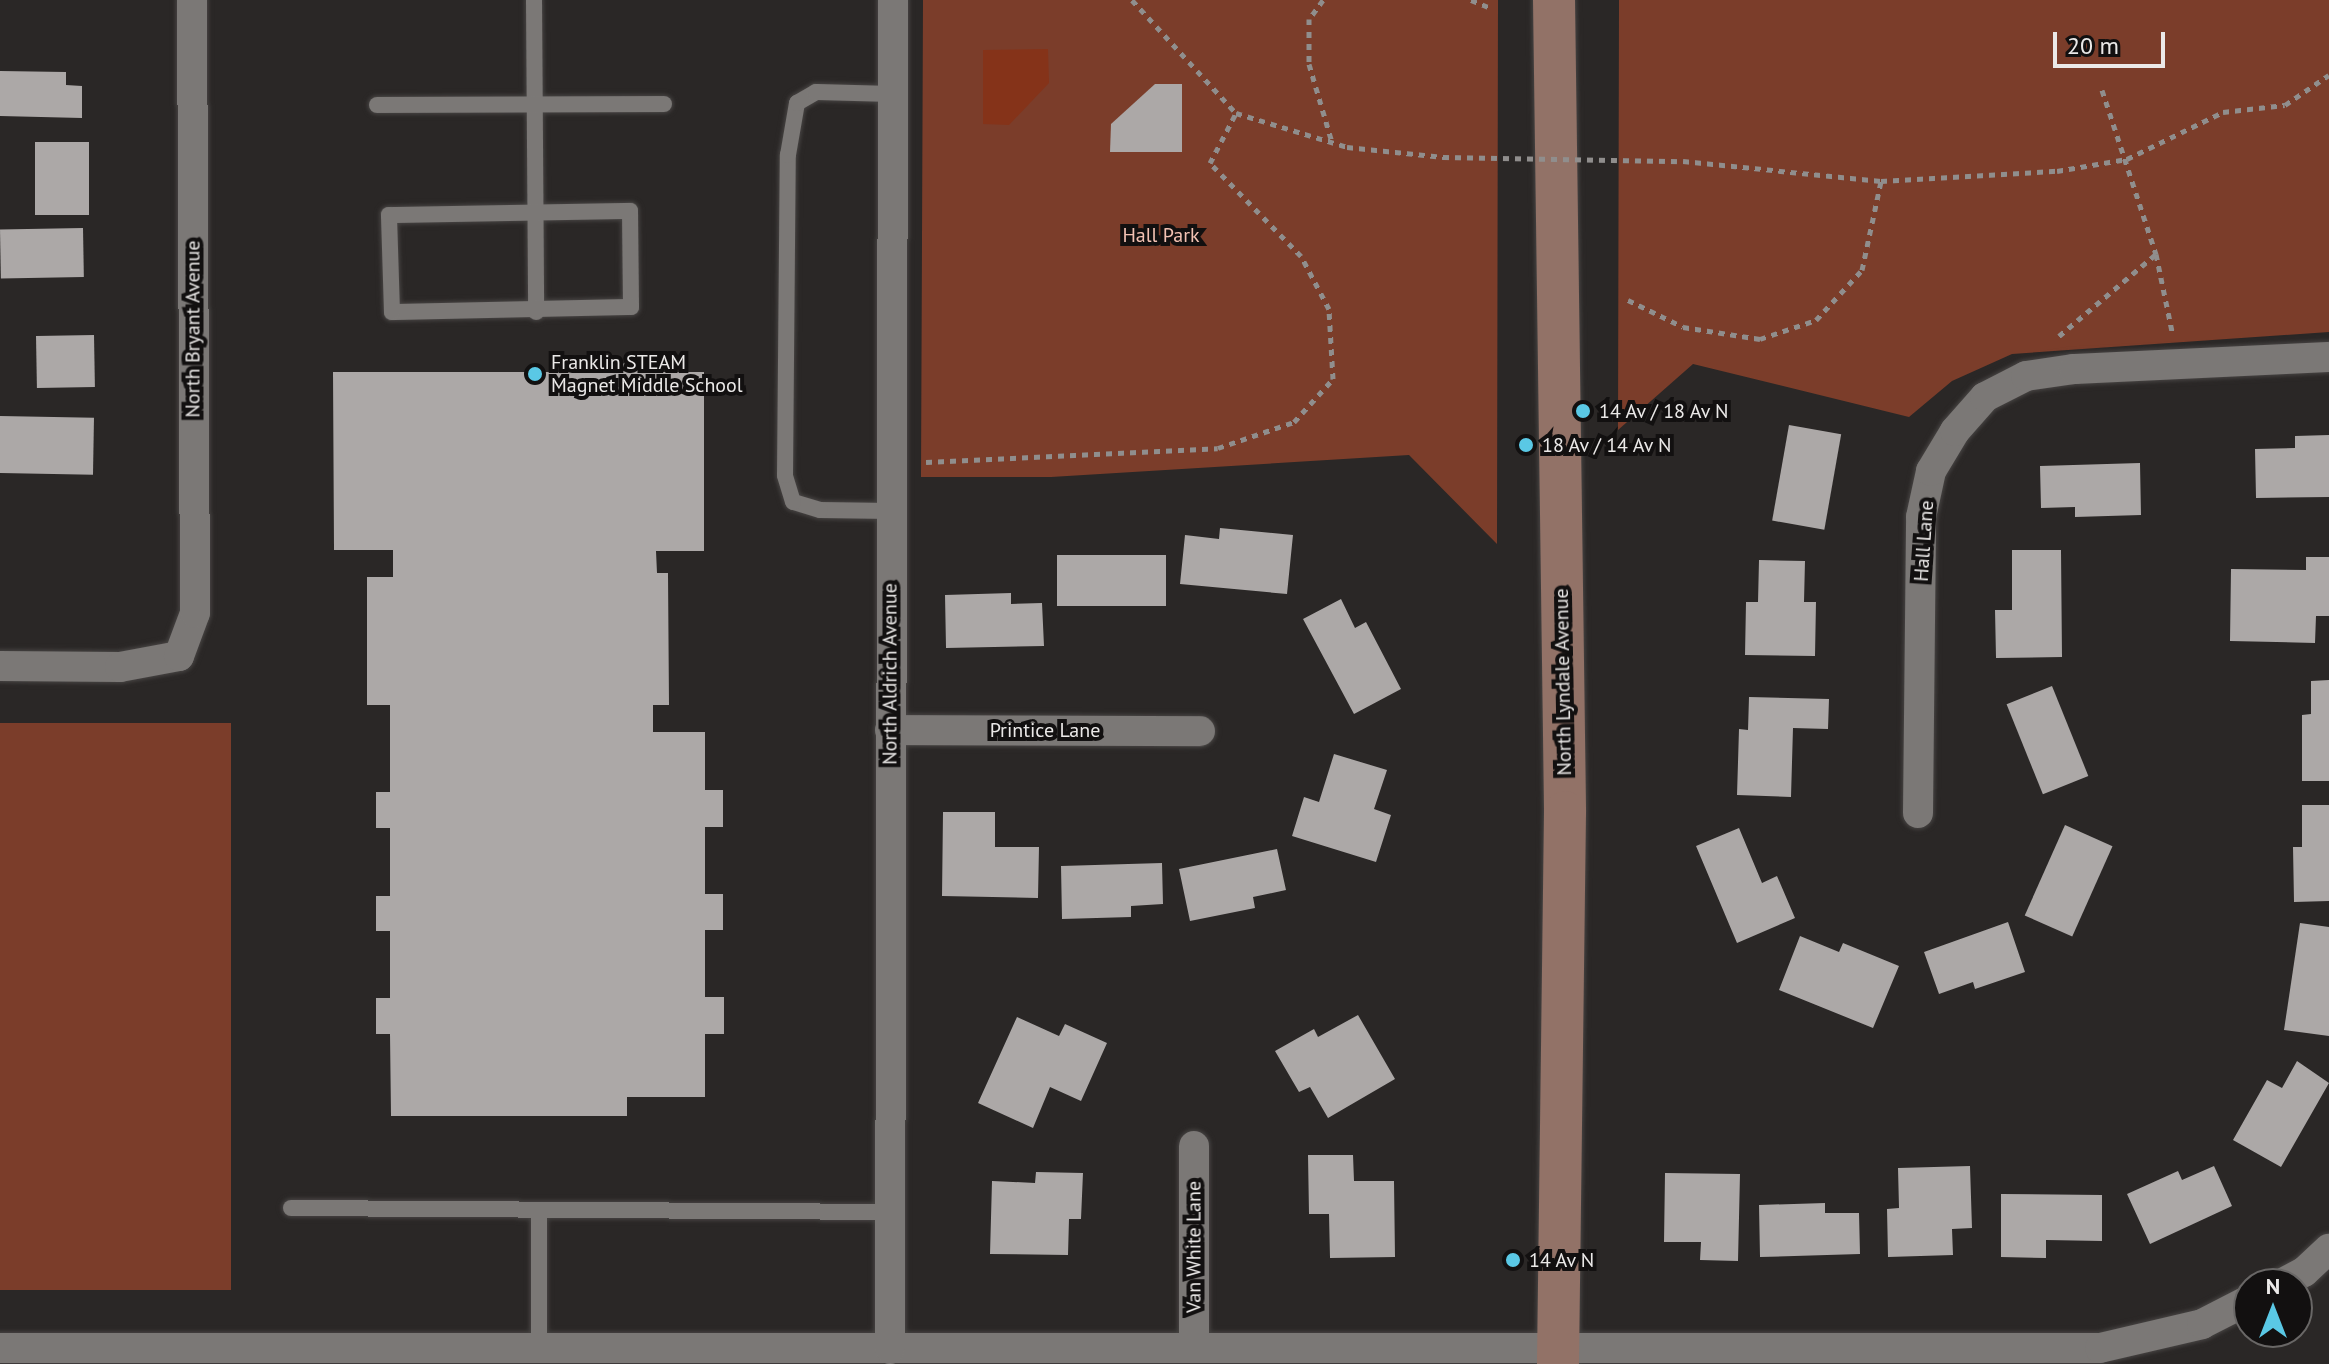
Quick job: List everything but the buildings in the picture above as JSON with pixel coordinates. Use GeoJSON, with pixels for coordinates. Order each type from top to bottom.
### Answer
{"type":"FeatureCollection","features":[{"type":"Feature","properties":{"kind":"street","name":"North Bryant Avenue"},"geometry":{"type":"LineString","coordinates":[[0,666],[120,667],[179,656],[195,613],[192,0]]}},
{"type":"Feature","properties":{"kind":"street","name":"North Aldrich Avenue"},"geometry":{"type":"LineString","coordinates":[[890,1349],[893,0]]}},
{"type":"Feature","properties":{"kind":"street","name":"North Lyndale Avenue"},"geometry":{"type":"LineString","coordinates":[[1554,0],[1565,812],[1558,1356]]}},
{"type":"Feature","properties":{"kind":"street","name":"Hall Lane"},"geometry":{"type":"LineString","coordinates":[[1918,813],[1921,517],[1931,471],[1955,431],[1985,397],[2026,376],[2179,364],[2329,357]]}},
{"type":"Feature","properties":{"kind":"street","name":"Printice Lane"},"geometry":{"type":"LineString","coordinates":[[890,730],[1200,731]]}},
{"type":"Feature","properties":{"kind":"street","name":"Van White Lane"},"geometry":{"type":"LineString","coordinates":[[1194,1146],[1194,1348]]}},
{"type":"Feature","properties":{"kind":"street"},"geometry":{"type":"LineString","coordinates":[[2308,1268],[2329,1249]]}},
{"type":"Feature","properties":{"kind":"street"},"geometry":{"type":"LineString","coordinates":[[0,1348],[890,1349],[1090,1357],[1194,1348],[1259,1356],[1558,1356],[2100,1348],[2202,1324],[2233,1308]]}},
{"type":"Feature","properties":{"kind":"lane"},"geometry":{"type":"LineString","coordinates":[[534,0],[536,312]]}},
{"type":"Feature","properties":{"kind":"lane"},"geometry":{"type":"LineString","coordinates":[[891,511],[820,510],[793,502],[785,475],[788,155],[797,103],[816,92],[893,94]]}},
{"type":"Feature","properties":{"kind":"lane"},"geometry":{"type":"LineString","coordinates":[[377,105],[664,104]]}},
{"type":"Feature","properties":{"kind":"lane"},"geometry":{"type":"LineString","coordinates":[[630,211],[631,307],[536,312],[392,312],[389,215],[630,211]]}},
{"type":"Feature","properties":{"kind":"lane"},"geometry":{"type":"LineString","coordinates":[[291,1208],[539,1213],[890,1212]]}},
{"type":"Feature","properties":{"kind":"lane"},"geometry":{"type":"LineString","coordinates":[[539,1213],[539,1349]]}},
{"type":"Feature","properties":{"kind":"path"},"geometry":{"type":"LineString","coordinates":[[1132,0],[1236,113],[1332,142],[1443,157],[1683,161],[1881,181],[2057,171],[2127,159],[2223,112],[2285,105],[2329,75]]}},
{"type":"Feature","properties":{"kind":"path"},"geometry":{"type":"LineString","coordinates":[[1323,0],[1309,19],[1309,64],[1332,142]]}},
{"type":"Feature","properties":{"kind":"path"},"geometry":{"type":"LineString","coordinates":[[1471,0],[1491,8]]}},
{"type":"Feature","properties":{"kind":"path"},"geometry":{"type":"LineString","coordinates":[[2102,90],[2156,254],[2179,364]]}},
{"type":"Feature","properties":{"kind":"path"},"geometry":{"type":"LineString","coordinates":[[921,462],[1218,448],[1294,422],[1333,379],[1329,309],[1301,256],[1210,163],[1236,113]]}},
{"type":"Feature","properties":{"kind":"path"},"geometry":{"type":"LineString","coordinates":[[1628,300],[1683,327],[1760,339],[1816,320],[1862,270],[1881,181]]}},
{"type":"Feature","properties":{"kind":"path"},"geometry":{"type":"LineString","coordinates":[[2051,344],[2156,254]]}},
{"type":"Feature","properties":{"kind":"green space","name":"Hall Park"},"geometry":{"type":"Polygon","coordinates":[[[923,0],[1498,0],[1497,544],[1409,455],[1051,477],[921,477],[923,0]]]}},
{"type":"Feature","properties":{"kind":"green space"},"geometry":{"type":"Polygon","coordinates":[[[1619,0],[2329,0],[2329,332],[2012,354],[1952,381],[1909,417],[1693,364],[1618,430],[1619,0]]]}},
{"type":"Feature","properties":{"kind":"green space"},"geometry":{"type":"Polygon","coordinates":[[[0,723],[231,723],[231,1290],[0,1290],[0,723]]]}},
{"type":"Feature","properties":{"kind":"shaded area"},"geometry":{"type":"Polygon","coordinates":[[[1048,49],[1049,83],[1009,125],[983,124],[983,50],[1048,49]]]}},
{"type":"Feature","properties":{"kind":"place","name":"Franklin STEAM Magnet Middle School"},"geometry":{"type":"Point","coordinates":[535,374]}},
{"type":"Feature","properties":{"kind":"place","name":"14 Av / 18 Av N"},"geometry":{"type":"Point","coordinates":[1583,411]}},
{"type":"Feature","properties":{"kind":"place","name":"18 Av / 14 Av N"},"geometry":{"type":"Point","coordinates":[1526,445]}},
{"type":"Feature","properties":{"kind":"place","name":"14 Av N"},"geometry":{"type":"Point","coordinates":[1513,1260]}}]}
